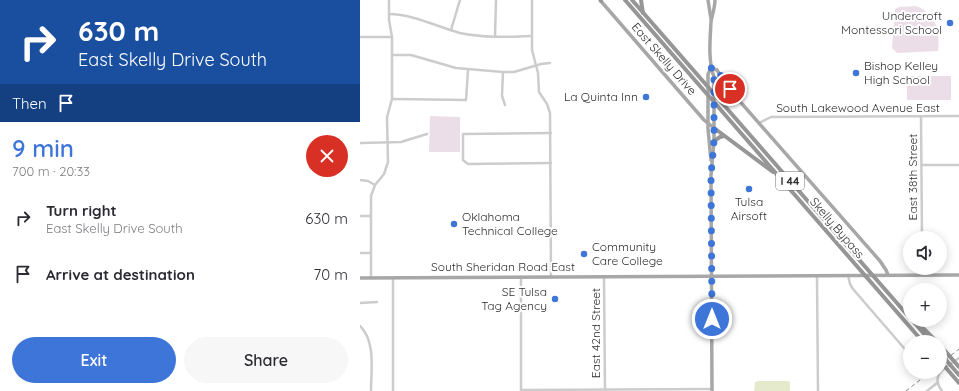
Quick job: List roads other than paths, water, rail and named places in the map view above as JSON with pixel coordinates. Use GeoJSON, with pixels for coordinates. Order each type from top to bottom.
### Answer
{"type":"FeatureCollection","features":[{"type":"Feature","properties":{"kind":"highway","name":"Skelly Bypass"},"geometry":{"type":"LineString","coordinates":[[625,0],[917,335]]}},
{"type":"Feature","properties":{"kind":"highway","name":"Skelly Bypass"},"geometry":{"type":"LineString","coordinates":[[632,0],[903,310]]}},
{"type":"Feature","properties":{"kind":"highway"},"geometry":{"type":"LineString","coordinates":[[642,0],[644,13]]}},
{"type":"Feature","properties":{"kind":"highway"},"geometry":{"type":"LineString","coordinates":[[714,128],[779,177]]}},
{"type":"Feature","properties":{"kind":"highway"},"geometry":{"type":"LineString","coordinates":[[714,141],[724,136]]}},
{"type":"Feature","properties":{"kind":"highway"},"geometry":{"type":"LineString","coordinates":[[889,294],[903,308]]}},
{"type":"Feature","properties":{"kind":"highway","name":"Skelly Bypass"},"geometry":{"type":"LineString","coordinates":[[918,327],[925,335]]}},
{"type":"Feature","properties":{"kind":"highway"},"geometry":{"type":"LineString","coordinates":[[922,327],[930,335]]}},
{"type":"Feature","properties":{"kind":"highway"},"geometry":{"type":"LineString","coordinates":[[947,353],[959,367]]}},
{"type":"Feature","properties":{"kind":"highway"},"geometry":{"type":"LineString","coordinates":[[947,362],[957,376],[959,384]]}},
{"type":"Feature","properties":{"kind":"highway"},"geometry":{"type":"LineString","coordinates":[[947,367],[957,376]]}},
{"type":"Feature","properties":{"kind":"main road","name":"East Skelly Drive"},"geometry":{"type":"LineString","coordinates":[[601,0],[714,128]]}},
{"type":"Feature","properties":{"kind":"main road"},"geometry":{"type":"LineString","coordinates":[[708,0],[712,21]]}},
{"type":"Feature","properties":{"kind":"main road"},"geometry":{"type":"LineString","coordinates":[[711,165],[714,141],[714,80],[711,68],[712,21],[715,7],[714,0]]}},
{"type":"Feature","properties":{"kind":"main road"},"geometry":{"type":"LineString","coordinates":[[711,68],[708,74],[708,123],[711,165],[712,390]]}},
{"type":"Feature","properties":{"kind":"main road"},"geometry":{"type":"LineString","coordinates":[[711,68],[717,70],[730,89],[759,124],[880,261],[888,275]]}},
{"type":"Feature","properties":{"kind":"main road","name":"South Sheridan Road East"},"geometry":{"type":"LineString","coordinates":[[360,278],[903,275]]}},
{"type":"Feature","properties":{"kind":"main road","name":"South Sheridan Road East"},"geometry":{"type":"LineString","coordinates":[[947,275],[959,275]]}},
{"type":"Feature","properties":{"kind":"street"},"geometry":{"type":"LineString","coordinates":[[371,278],[371,194],[375,185],[386,170],[388,162],[387,117],[392,99],[392,37],[389,0]]}},
{"type":"Feature","properties":{"kind":"street"},"geometry":{"type":"LineString","coordinates":[[451,30],[460,0]]}},
{"type":"Feature","properties":{"kind":"street"},"geometry":{"type":"LineString","coordinates":[[495,36],[496,0]]}},
{"type":"Feature","properties":{"kind":"street"},"geometry":{"type":"LineString","coordinates":[[532,0],[532,50],[536,66],[539,92],[550,110],[551,277]]}},
{"type":"Feature","properties":{"kind":"street"},"geometry":{"type":"LineString","coordinates":[[389,14],[403,16],[466,34],[531,36]]}},
{"type":"Feature","properties":{"kind":"street"},"geometry":{"type":"LineString","coordinates":[[360,37],[392,37]]}},
{"type":"Feature","properties":{"kind":"street"},"geometry":{"type":"LineString","coordinates":[[392,55],[411,55],[468,70],[503,72],[514,72],[550,63]]}},
{"type":"Feature","properties":{"kind":"street"},"geometry":{"type":"LineString","coordinates":[[392,99],[466,100],[468,70]]}},
{"type":"Feature","properties":{"kind":"street"},"geometry":{"type":"LineString","coordinates":[[503,72],[502,96],[506,105]]}},
{"type":"Feature","properties":{"kind":"street","name":"East 38th Street"},"geometry":{"type":"LineString","coordinates":[[922,116],[922,231]]}},
{"type":"Feature","properties":{"kind":"street","name":"South Lakewood Avenue East"},"geometry":{"type":"LineString","coordinates":[[759,124],[763,120],[771,117],[959,116]]}},
{"type":"Feature","properties":{"kind":"street"},"geometry":{"type":"LineString","coordinates":[[551,133],[463,134],[463,160],[468,164],[551,163]]}},
{"type":"Feature","properties":{"kind":"street"},"geometry":{"type":"LineString","coordinates":[[360,143],[401,142],[427,134]]}},
{"type":"Feature","properties":{"kind":"street"},"geometry":{"type":"LineString","coordinates":[[922,165],[959,165]]}},
{"type":"Feature","properties":{"kind":"street"},"geometry":{"type":"LineString","coordinates":[[360,180],[368,181],[375,185]]}},
{"type":"Feature","properties":{"kind":"street"},"geometry":{"type":"LineString","coordinates":[[360,216],[371,216]]}},
{"type":"Feature","properties":{"kind":"street"},"geometry":{"type":"LineString","coordinates":[[360,253],[371,253]]}},
{"type":"Feature","properties":{"kind":"street","name":"East 42nd Street"},"geometry":{"type":"LineString","coordinates":[[604,276],[605,390]]}},
{"type":"Feature","properties":{"kind":"street"},"geometry":{"type":"LineString","coordinates":[[817,276],[818,391]]}},
{"type":"Feature","properties":{"kind":"street"},"geometry":{"type":"LineString","coordinates":[[848,276],[853,289],[903,347]]}},
{"type":"Feature","properties":{"kind":"street"},"geometry":{"type":"LineString","coordinates":[[521,277],[521,391],[712,390]]}},
{"type":"Feature","properties":{"kind":"street"},"geometry":{"type":"LineString","coordinates":[[393,278],[393,391]]}},
{"type":"Feature","properties":{"kind":"street"},"geometry":{"type":"LineString","coordinates":[[360,302],[377,302]]}},
{"type":"Feature","properties":{"kind":"street"},"geometry":{"type":"LineString","coordinates":[[360,326],[366,333],[370,345],[371,391]]}},
{"type":"Feature","properties":{"kind":"street"},"geometry":{"type":"LineString","coordinates":[[942,391],[937,383],[938,374],[959,358]]}},
{"type":"Feature","properties":{"kind":"street"},"geometry":{"type":"LineString","coordinates":[[927,391],[937,383]]}},
{"type":"Feature","properties":{"kind":"railway"},"geometry":{"type":"LineString","coordinates":[[947,358],[959,349]]}},
{"type":"Feature","properties":{"kind":"railway"},"geometry":{"type":"LineString","coordinates":[[906,391],[921,379]]}},
{"type":"Feature","properties":{"kind":"place","name":"Undercroft Montessori School"},"geometry":{"type":"Point","coordinates":[950,23]}},
{"type":"Feature","properties":{"kind":"place","name":"Bishop Kelley High School"},"geometry":{"type":"Point","coordinates":[856,73]}},
{"type":"Feature","properties":{"kind":"place","name":"La Quinta Inn"},"geometry":{"type":"Point","coordinates":[646,97]}},
{"type":"Feature","properties":{"kind":"place","name":"Tulsa Airsoft"},"geometry":{"type":"Point","coordinates":[749,189]}},
{"type":"Feature","properties":{"kind":"place","name":"Oklahoma Technical College"},"geometry":{"type":"Point","coordinates":[454,224]}},
{"type":"Feature","properties":{"kind":"place","name":"Community Care College"},"geometry":{"type":"Point","coordinates":[584,254]}},
{"type":"Feature","properties":{"kind":"place","name":"SE Tulsa Tag Agency"},"geometry":{"type":"Point","coordinates":[555,299]}}]}
